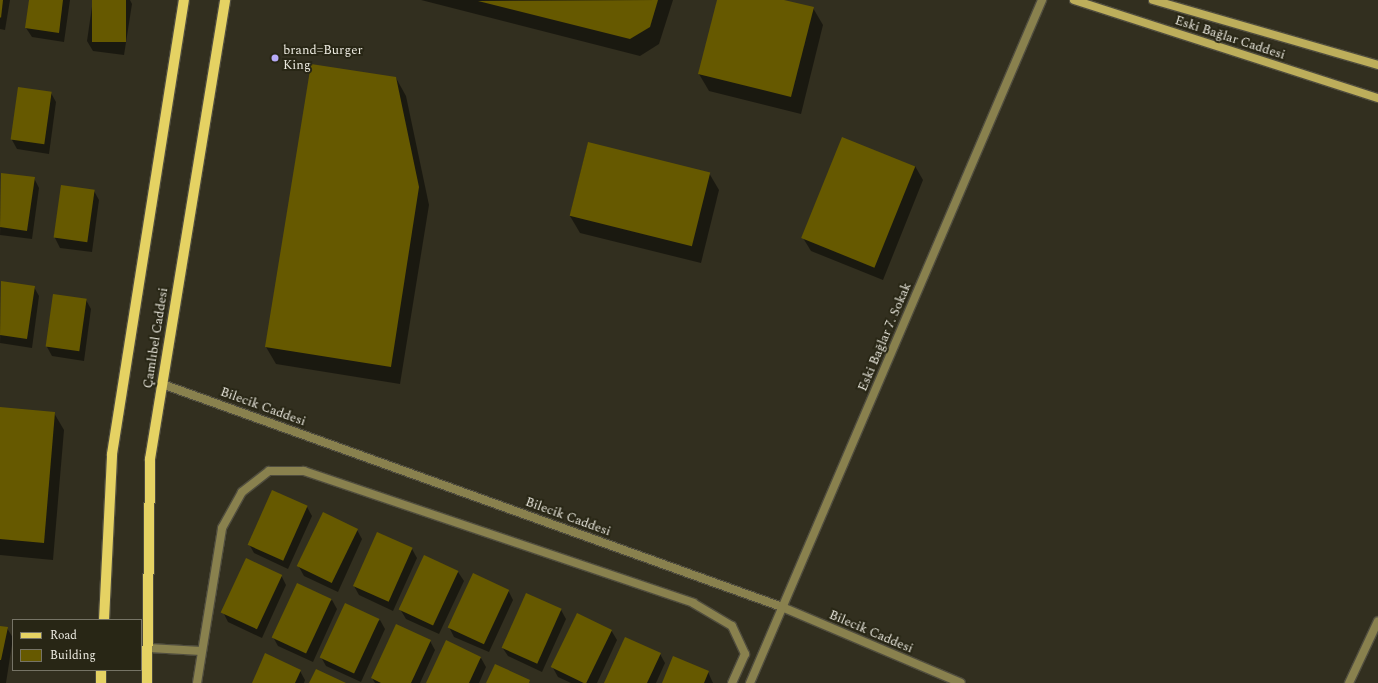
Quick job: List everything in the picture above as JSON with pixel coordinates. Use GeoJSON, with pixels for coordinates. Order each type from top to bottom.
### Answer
{"type":"FeatureCollection","features":[{"type":"Feature","properties":{"kind":"main road"},"geometry":{"type":"LineString","coordinates":[[104,619],[112,454],[184,0]]}},
{"type":"Feature","properties":{"kind":"main road","name":"Çamlıbel Caddesi"},"geometry":{"type":"LineString","coordinates":[[147,683],[149,648],[150,459],[225,0]]}},
{"type":"Feature","properties":{"kind":"main road"},"geometry":{"type":"LineString","coordinates":[[101,671],[101,683]]}},
{"type":"Feature","properties":{"kind":"street","name":"Eski Bağlar 7. Sokak"},"geometry":{"type":"LineString","coordinates":[[750,683],[1042,0]]}},
{"type":"Feature","properties":{"kind":"street","name":"Eski Bağlar Caddesi"},"geometry":{"type":"LineString","coordinates":[[1074,0],[1378,98]]}},
{"type":"Feature","properties":{"kind":"street","name":"Eski Bağlar Caddesi"},"geometry":{"type":"LineString","coordinates":[[1153,0],[1378,65]]}},
{"type":"Feature","properties":{"kind":"street","name":"Bilecik Caddesi"},"geometry":{"type":"LineString","coordinates":[[162,384],[782,607],[961,683]]}},
{"type":"Feature","properties":{"kind":"street"},"geometry":{"type":"LineString","coordinates":[[197,683],[222,528],[242,492],[269,471],[304,471],[693,603],[732,626],[745,654],[732,683]]}},
{"type":"Feature","properties":{"kind":"street"},"geometry":{"type":"LineString","coordinates":[[1348,683],[1378,621]]}},
{"type":"Feature","properties":{"kind":"street"},"geometry":{"type":"LineString","coordinates":[[149,648],[201,651]]}},
{"type":"Feature","properties":{"kind":"building"},"geometry":{"type":"Polygon","coordinates":[[[0,0],[3,0],[1,18],[0,17],[0,0]]]}},
{"type":"Feature","properties":{"kind":"building"},"geometry":{"type":"Polygon","coordinates":[[[29,0],[63,0],[59,33],[25,28],[29,0]]]}},
{"type":"Feature","properties":{"kind":"building"},"geometry":{"type":"Polygon","coordinates":[[[92,0],[126,0],[126,42],[92,42],[92,0]]]}},
{"type":"Feature","properties":{"kind":"building"},"geometry":{"type":"Polygon","coordinates":[[[658,0],[650,27],[630,39],[478,1],[658,0]]]}},
{"type":"Feature","properties":{"kind":"building"},"geometry":{"type":"Polygon","coordinates":[[[717,0],[784,0],[814,7],[791,97],[698,74],[717,0]]]}},
{"type":"Feature","properties":{"kind":"building"},"geometry":{"type":"Polygon","coordinates":[[[311,64],[396,77],[419,187],[391,367],[265,347],[311,64]]]}},
{"type":"Feature","properties":{"kind":"building"},"geometry":{"type":"Polygon","coordinates":[[[18,87],[52,92],[44,144],[11,139],[18,87]]]}},
{"type":"Feature","properties":{"kind":"building"},"geometry":{"type":"Polygon","coordinates":[[[842,137],[915,167],[874,268],[801,238],[842,137]]]}},
{"type":"Feature","properties":{"kind":"building"},"geometry":{"type":"Polygon","coordinates":[[[588,142],[710,172],[692,246],[570,216],[588,142]]]}},
{"type":"Feature","properties":{"kind":"building"},"geometry":{"type":"Polygon","coordinates":[[[1,173],[35,177],[27,231],[0,227],[1,173]]]}},
{"type":"Feature","properties":{"kind":"building"},"geometry":{"type":"Polygon","coordinates":[[[61,185],[95,190],[87,242],[54,237],[61,185]]]}},
{"type":"Feature","properties":{"kind":"building"},"geometry":{"type":"Polygon","coordinates":[[[1,281],[35,286],[27,339],[0,335],[1,281]]]}},
{"type":"Feature","properties":{"kind":"building"},"geometry":{"type":"Polygon","coordinates":[[[53,294],[87,299],[79,351],[46,346],[53,294]]]}},
{"type":"Feature","properties":{"kind":"building"},"geometry":{"type":"Polygon","coordinates":[[[0,407],[55,412],[44,543],[0,539],[0,407]]]}},
{"type":"Feature","properties":{"kind":"building"},"geometry":{"type":"Polygon","coordinates":[[[272,490],[308,506],[283,561],[248,545],[272,490]]]}},
{"type":"Feature","properties":{"kind":"building"},"geometry":{"type":"Polygon","coordinates":[[[323,512],[358,529],[332,583],[297,566],[323,512]]]}},
{"type":"Feature","properties":{"kind":"building"},"geometry":{"type":"Polygon","coordinates":[[[377,532],[413,548],[389,602],[353,586],[377,532]]]}},
{"type":"Feature","properties":{"kind":"building"},"geometry":{"type":"Polygon","coordinates":[[[424,555],[458,571],[433,625],[399,609],[424,555]]]}},
{"type":"Feature","properties":{"kind":"building"},"geometry":{"type":"Polygon","coordinates":[[[246,558],[282,575],[257,629],[221,612],[246,558]]]}},
{"type":"Feature","properties":{"kind":"building"},"geometry":{"type":"Polygon","coordinates":[[[473,573],[509,590],[484,644],[448,627],[473,573]]]}},
{"type":"Feature","properties":{"kind":"building"},"geometry":{"type":"Polygon","coordinates":[[[297,583],[331,599],[306,653],[272,637],[297,583]]]}},
{"type":"Feature","properties":{"kind":"building"},"geometry":{"type":"Polygon","coordinates":[[[526,593],[562,609],[537,664],[502,648],[526,593]]]}},
{"type":"Feature","properties":{"kind":"building"},"geometry":{"type":"Polygon","coordinates":[[[345,603],[379,619],[354,673],[320,657],[345,603]]]}},
{"type":"Feature","properties":{"kind":"building"},"geometry":{"type":"Polygon","coordinates":[[[577,613],[612,630],[586,683],[551,667],[577,613]]]}},
{"type":"Feature","properties":{"kind":"building"},"geometry":{"type":"Polygon","coordinates":[[[396,624],[431,640],[411,683],[381,683],[371,678],[396,624]]]}},
{"type":"Feature","properties":{"kind":"building"},"geometry":{"type":"Polygon","coordinates":[[[0,626],[8,627],[1,660],[0,660],[0,626]]]}},
{"type":"Feature","properties":{"kind":"building"},"geometry":{"type":"Polygon","coordinates":[[[625,637],[661,653],[647,683],[604,683],[625,637]]]}},
{"type":"Feature","properties":{"kind":"building"},"geometry":{"type":"Polygon","coordinates":[[[446,640],[481,657],[469,683],[426,683],[446,640]]]}},
{"type":"Feature","properties":{"kind":"building"},"geometry":{"type":"Polygon","coordinates":[[[265,653],[301,670],[295,683],[252,683],[265,653]]]}},
{"type":"Feature","properties":{"kind":"building"},"geometry":{"type":"Polygon","coordinates":[[[673,656],[709,671],[704,683],[662,683],[673,656]]]}},
{"type":"Feature","properties":{"kind":"building"},"geometry":{"type":"Polygon","coordinates":[[[495,664],[530,680],[529,683],[486,683],[495,664]]]}},
{"type":"Feature","properties":{"kind":"building"},"geometry":{"type":"Polygon","coordinates":[[[316,669],[346,683],[309,683],[316,669]]]}},
{"type":"Feature","properties":{"kind":"place","name":"brand=Burger King"},"geometry":{"type":"Point","coordinates":[275,58]}}]}
